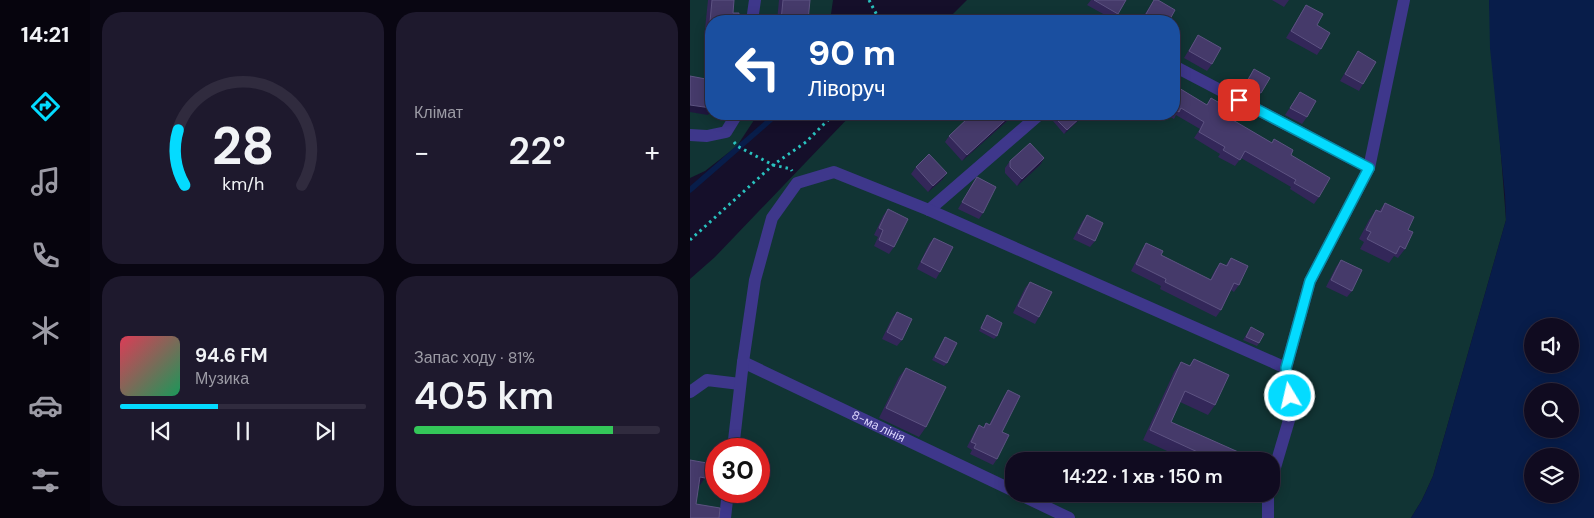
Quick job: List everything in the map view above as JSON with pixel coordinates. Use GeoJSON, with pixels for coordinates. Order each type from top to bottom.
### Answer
{"type":"FeatureCollection","features":[{"type":"Feature","properties":{"kind":"street"},"geometry":{"type":"LineString","coordinates":[[753,15],[755,0]]}},
{"type":"Feature","properties":{"kind":"street"},"geometry":{"type":"LineString","coordinates":[[1280,452],[1292,410],[1286,368],[1310,281],[1369,168],[1404,0]]}},
{"type":"Feature","properties":{"kind":"street"},"geometry":{"type":"LineString","coordinates":[[1180,69],[1369,168]]}},
{"type":"Feature","properties":{"kind":"street"},"geometry":{"type":"LineString","coordinates":[[690,135],[707,136],[726,132],[733,120]]}},
{"type":"Feature","properties":{"kind":"street"},"geometry":{"type":"LineString","coordinates":[[930,210],[1033,120]]}},
{"type":"Feature","properties":{"kind":"street"},"geometry":{"type":"LineString","coordinates":[[734,438],[755,280],[772,218],[797,183],[834,172],[930,210],[1286,368]]}},
{"type":"Feature","properties":{"kind":"street","name":"8-ма лінія"},"geometry":{"type":"LineString","coordinates":[[743,362],[1005,488]]}},
{"type":"Feature","properties":{"kind":"street"},"geometry":{"type":"LineString","coordinates":[[690,392],[706,380],[740,384]]}},
{"type":"Feature","properties":{"kind":"street"},"geometry":{"type":"LineString","coordinates":[[1035,502],[1069,518]]}},
{"type":"Feature","properties":{"kind":"street"},"geometry":{"type":"LineString","coordinates":[[1267,502],[1268,518]]}},
{"type":"Feature","properties":{"kind":"street"},"geometry":{"type":"LineString","coordinates":[[725,518],[727,503]]}},
{"type":"Feature","properties":{"kind":"path"},"geometry":{"type":"LineString","coordinates":[[869,0],[877,15]]}},
{"type":"Feature","properties":{"kind":"path"},"geometry":{"type":"LineString","coordinates":[[690,240],[772,165],[806,142],[828,120]]}},
{"type":"Feature","properties":{"kind":"path"},"geometry":{"type":"LineString","coordinates":[[726,132],[737,146],[772,165]]}},
{"type":"Feature","properties":{"kind":"green space"},"geometry":{"type":"Polygon","coordinates":[[[690,0],[833,0],[831,15],[705,15],[705,120],[754,120],[737,146],[705,171],[690,178],[690,0]]]}},
{"type":"Feature","properties":{"kind":"green space"},"geometry":{"type":"Polygon","coordinates":[[[967,0],[1489,0],[1506,220],[1433,476],[1411,518],[690,518],[690,279],[715,257],[846,120],[1180,120],[1180,15],[952,15],[967,0]]]}},
{"type":"Feature","properties":{"kind":"water"},"geometry":{"type":"Polygon","coordinates":[[[1489,0],[1594,0],[1594,518],[1411,518],[1433,476],[1506,220],[1490,48],[1489,0]]]}},
{"type":"Feature","properties":{"kind":"building"},"geometry":{"type":"Polygon","coordinates":[[[712,0],[734,0],[733,13],[739,13],[739,15],[711,15],[712,0]]]}},
{"type":"Feature","properties":{"kind":"building"},"geometry":{"type":"Polygon","coordinates":[[[783,0],[810,0],[809,15],[782,15],[783,0]]]}},
{"type":"Feature","properties":{"kind":"building"},"geometry":{"type":"Polygon","coordinates":[[[1094,0],[1126,0],[1118,14],[1094,0]]]}},
{"type":"Feature","properties":{"kind":"building"},"geometry":{"type":"Polygon","coordinates":[[[1154,0],[1158,0],[1175,10],[1172,15],[1146,14],[1154,0]]]}},
{"type":"Feature","properties":{"kind":"building"},"geometry":{"type":"Polygon","coordinates":[[[1306,5],[1323,14],[1317,25],[1330,33],[1321,49],[1291,31],[1306,5]]]}},
{"type":"Feature","properties":{"kind":"building"},"geometry":{"type":"Polygon","coordinates":[[[1198,35],[1221,48],[1212,64],[1189,51],[1198,35]]]}},
{"type":"Feature","properties":{"kind":"building"},"geometry":{"type":"Polygon","coordinates":[[[1358,51],[1376,62],[1363,84],[1345,74],[1358,51]]]}},
{"type":"Feature","properties":{"kind":"building"},"geometry":{"type":"Polygon","coordinates":[[[1254,69],[1270,78],[1261,93],[1245,85],[1254,69]]]}},
{"type":"Feature","properties":{"kind":"building"},"geometry":{"type":"Polygon","coordinates":[[[690,76],[705,79],[705,107],[690,105],[690,76]]]}},
{"type":"Feature","properties":{"kind":"building"},"geometry":{"type":"Polygon","coordinates":[[[1180,89],[1207,105],[1211,98],[1230,109],[1226,116],[1272,143],[1274,139],[1293,150],[1291,155],[1330,178],[1319,197],[1294,183],[1296,180],[1245,151],[1240,160],[1223,150],[1225,147],[1199,132],[1204,122],[1181,108],[1180,110],[1180,89]]]}},
{"type":"Feature","properties":{"kind":"building"},"geometry":{"type":"Polygon","coordinates":[[[1300,92],[1316,101],[1307,117],[1290,108],[1300,92]]]}},
{"type":"Feature","properties":{"kind":"building"},"geometry":{"type":"Polygon","coordinates":[[[966,120],[1005,120],[967,155],[949,136],[966,120]]]}},
{"type":"Feature","properties":{"kind":"building"},"geometry":{"type":"Polygon","coordinates":[[[1057,120],[1078,120],[1067,130],[1057,120]]]}},
{"type":"Feature","properties":{"kind":"building"},"geometry":{"type":"Polygon","coordinates":[[[1030,143],[1044,158],[1022,179],[1010,167],[1010,161],[1030,143]]]}},
{"type":"Feature","properties":{"kind":"building"},"geometry":{"type":"Polygon","coordinates":[[[929,154],[947,173],[933,186],[916,167],[929,154]]]}},
{"type":"Feature","properties":{"kind":"building"},"geometry":{"type":"Polygon","coordinates":[[[977,177],[996,187],[983,213],[962,202],[977,177]]]}},
{"type":"Feature","properties":{"kind":"building"},"geometry":{"type":"Polygon","coordinates":[[[1385,203],[1414,217],[1408,230],[1413,232],[1405,249],[1400,246],[1396,254],[1367,239],[1371,232],[1366,230],[1376,210],[1381,212],[1385,203]]]}},
{"type":"Feature","properties":{"kind":"building"},"geometry":{"type":"Polygon","coordinates":[[[888,209],[908,219],[894,247],[879,240],[883,230],[879,228],[888,209]]]}},
{"type":"Feature","properties":{"kind":"building"},"geometry":{"type":"Polygon","coordinates":[[[1087,215],[1103,223],[1095,241],[1078,233],[1087,215]]]}},
{"type":"Feature","properties":{"kind":"building"},"geometry":{"type":"Polygon","coordinates":[[[934,238],[953,247],[940,272],[921,262],[934,238]]]}},
{"type":"Feature","properties":{"kind":"building"},"geometry":{"type":"Polygon","coordinates":[[[1146,243],[1163,251],[1161,255],[1211,280],[1220,263],[1227,266],[1231,258],[1248,266],[1239,285],[1234,283],[1221,310],[1165,282],[1166,279],[1136,264],[1146,243]]]}},
{"type":"Feature","properties":{"kind":"building"},"geometry":{"type":"Polygon","coordinates":[[[1341,260],[1362,270],[1352,291],[1331,280],[1341,260]]]}},
{"type":"Feature","properties":{"kind":"building"},"geometry":{"type":"Polygon","coordinates":[[[1030,282],[1052,292],[1039,317],[1018,306],[1030,282]]]}},
{"type":"Feature","properties":{"kind":"building"},"geometry":{"type":"Polygon","coordinates":[[[897,312],[912,319],[902,340],[887,332],[897,312]]]}},
{"type":"Feature","properties":{"kind":"building"},"geometry":{"type":"Polygon","coordinates":[[[987,315],[1002,323],[997,336],[981,328],[987,315]]]}},
{"type":"Feature","properties":{"kind":"building"},"geometry":{"type":"Polygon","coordinates":[[[1251,327],[1264,334],[1259,343],[1246,337],[1251,327]]]}},
{"type":"Feature","properties":{"kind":"building"},"geometry":{"type":"Polygon","coordinates":[[[945,337],[957,343],[947,363],[935,357],[945,337]]]}},
{"type":"Feature","properties":{"kind":"building"},"geometry":{"type":"Polygon","coordinates":[[[1194,359],[1229,375],[1215,405],[1185,391],[1171,422],[1238,452],[1198,452],[1150,430],[1181,362],[1190,366],[1194,359]]]}},
{"type":"Feature","properties":{"kind":"building"},"geometry":{"type":"Polygon","coordinates":[[[906,368],[946,387],[926,427],[886,408],[906,368]]]}},
{"type":"Feature","properties":{"kind":"building"},"geometry":{"type":"Polygon","coordinates":[[[1008,390],[1020,396],[1002,432],[1009,435],[997,459],[974,448],[976,444],[971,442],[979,425],[984,428],[986,423],[990,425],[1008,390]]]}},
{"type":"Feature","properties":{"kind":"building"},"geometry":{"type":"Polygon","coordinates":[[[690,460],[705,463],[705,478],[700,477],[696,504],[720,508],[719,518],[690,518],[690,460]]]}},
{"type":"Feature","properties":{"kind":"waterway"},"geometry":{"type":"LineString","coordinates":[[690,190],[770,120]]}},
{"type":"Feature","properties":{"kind":"route"},"geometry":{"type":"LineString","coordinates":[[1239,100],[1369,168],[1310,281],[1286,368],[1290,396]]}}]}
